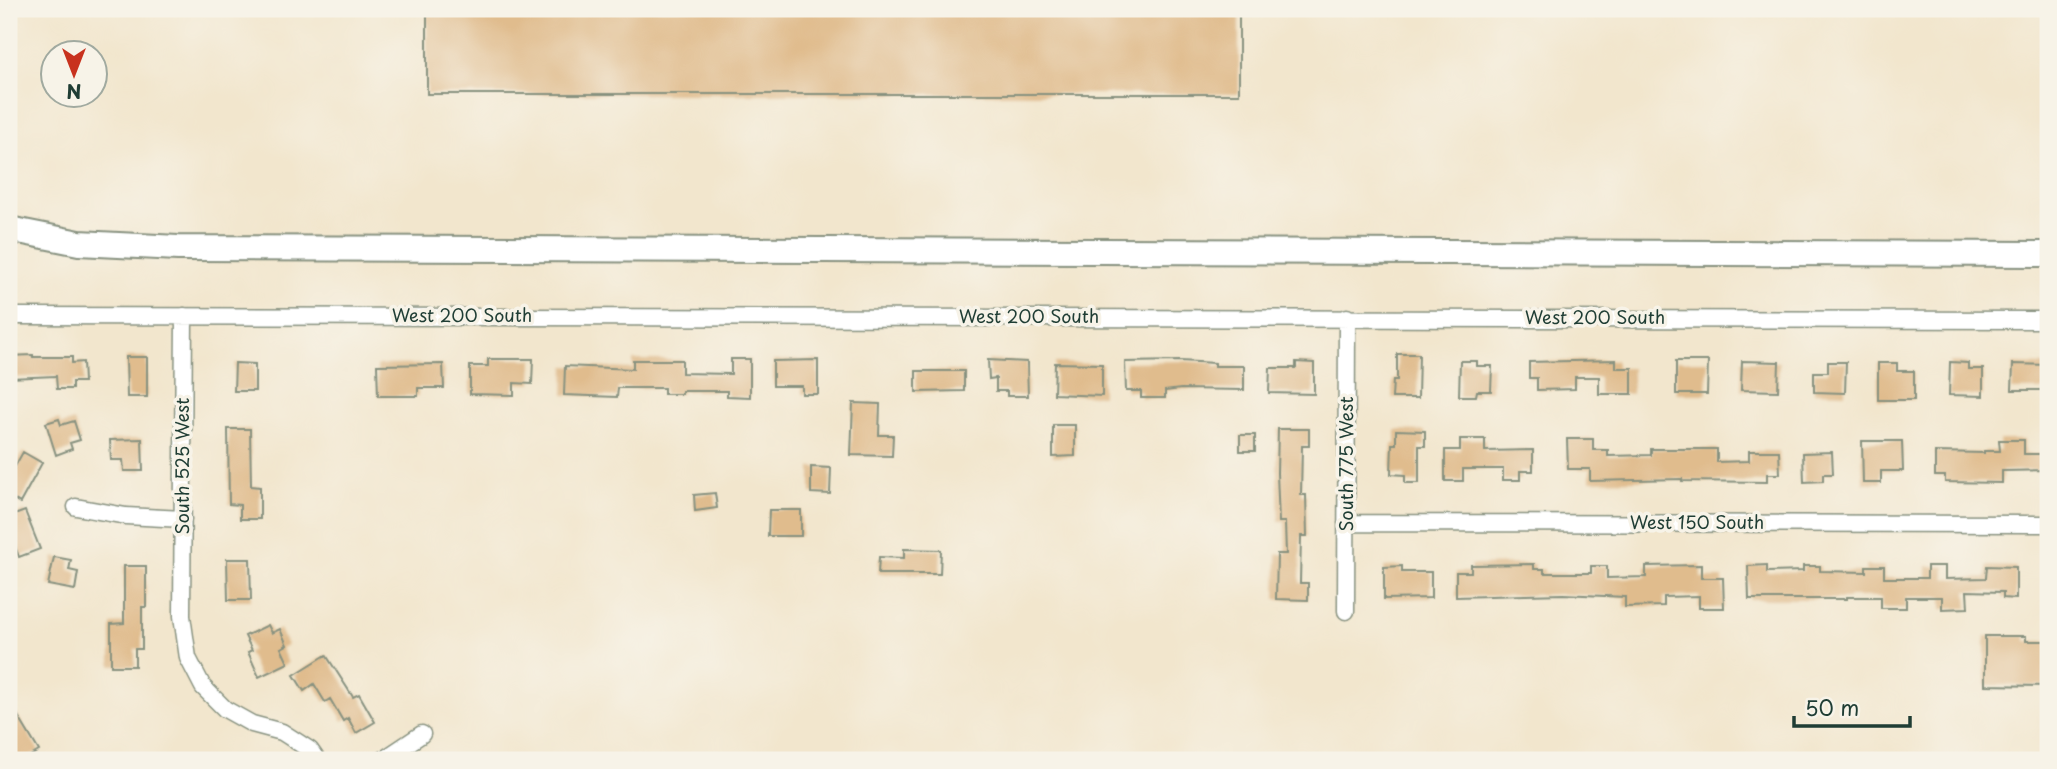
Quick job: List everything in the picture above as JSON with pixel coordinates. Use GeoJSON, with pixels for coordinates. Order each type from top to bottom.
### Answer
{"type":"FeatureCollection","features":[{"type":"Feature","properties":{"kind":"main road"},"geometry":{"type":"LineString","coordinates":[[9,229],[79,243],[178,248],[2048,254]]}},
{"type":"Feature","properties":{"kind":"street","name":"West 200 South"},"geometry":{"type":"LineString","coordinates":[[9,316],[2048,320]]}},
{"type":"Feature","properties":{"kind":"street","name":"South 525 West"},"geometry":{"type":"LineString","coordinates":[[184,316],[183,616],[188,658],[203,687],[225,709],[252,724],[282,732],[310,751],[317,760]]}},
{"type":"Feature","properties":{"kind":"street","name":"South 775 West"},"geometry":{"type":"LineString","coordinates":[[1346,611],[1348,317]]}},
{"type":"Feature","properties":{"kind":"street"},"geometry":{"type":"LineString","coordinates":[[76,507],[126,516],[183,519]]}},
{"type":"Feature","properties":{"kind":"street","name":"West 150 South"},"geometry":{"type":"LineString","coordinates":[[1346,523],[2048,524]]}},
{"type":"Feature","properties":{"kind":"street"},"geometry":{"type":"LineString","coordinates":[[383,760],[422,734]]}},
{"type":"Feature","properties":{"kind":"building"},"geometry":{"type":"Polygon","coordinates":[[[427,9],[1239,9],[1239,94],[427,94],[427,9]]]}},
{"type":"Feature","properties":{"kind":"building"},"geometry":{"type":"Polygon","coordinates":[[[1397,354],[1419,354],[1418,398],[1392,398],[1393,380],[1397,380],[1397,354]]]}},
{"type":"Feature","properties":{"kind":"building"},"geometry":{"type":"Polygon","coordinates":[[[9,356],[72,357],[72,363],[83,362],[84,382],[72,382],[72,389],[57,389],[56,376],[9,378],[9,356]]]}},
{"type":"Feature","properties":{"kind":"building"},"geometry":{"type":"Polygon","coordinates":[[[126,357],[147,357],[147,397],[127,397],[126,357]]]}},
{"type":"Feature","properties":{"kind":"building"},"geometry":{"type":"Polygon","coordinates":[[[488,359],[533,359],[532,384],[514,383],[514,395],[470,394],[470,366],[488,366],[488,359]]]}},
{"type":"Feature","properties":{"kind":"building"},"geometry":{"type":"Polygon","coordinates":[[[731,359],[750,359],[750,397],[727,396],[727,391],[682,391],[682,394],[664,394],[664,388],[618,388],[617,397],[564,395],[565,366],[633,369],[633,360],[682,360],[682,373],[731,374],[731,359]]]}},
{"type":"Feature","properties":{"kind":"building"},"geometry":{"type":"Polygon","coordinates":[[[818,360],[818,394],[802,394],[802,386],[773,386],[773,361],[818,360]]]}},
{"type":"Feature","properties":{"kind":"building"},"geometry":{"type":"Polygon","coordinates":[[[988,360],[1027,362],[1028,396],[1007,396],[1007,391],[996,391],[996,378],[989,379],[988,360]]]}},
{"type":"Feature","properties":{"kind":"building"},"geometry":{"type":"Polygon","coordinates":[[[1616,360],[1616,368],[1632,368],[1632,394],[1599,394],[1599,377],[1575,377],[1575,389],[1537,390],[1537,378],[1529,378],[1529,362],[1616,360]]]}},
{"type":"Feature","properties":{"kind":"building"},"geometry":{"type":"Polygon","coordinates":[[[1460,361],[1477,361],[1477,366],[1492,366],[1491,391],[1477,391],[1476,396],[1459,396],[1460,361]]]}},
{"type":"Feature","properties":{"kind":"building"},"geometry":{"type":"Polygon","coordinates":[[[1676,361],[1708,361],[1707,394],[1676,394],[1676,361]]]}},
{"type":"Feature","properties":{"kind":"building"},"geometry":{"type":"Polygon","coordinates":[[[1742,361],[1779,362],[1778,391],[1741,390],[1742,361]]]}},
{"type":"Feature","properties":{"kind":"building"},"geometry":{"type":"Polygon","coordinates":[[[1125,362],[1215,363],[1215,366],[1244,366],[1244,390],[1181,389],[1165,391],[1165,398],[1141,398],[1141,391],[1126,391],[1125,362]]]}},
{"type":"Feature","properties":{"kind":"building"},"geometry":{"type":"Polygon","coordinates":[[[1296,362],[1314,363],[1314,394],[1269,393],[1270,368],[1296,368],[1296,362]]]}},
{"type":"Feature","properties":{"kind":"building"},"geometry":{"type":"Polygon","coordinates":[[[1828,362],[1846,362],[1845,393],[1814,392],[1814,372],[1828,372],[1828,362]]]}},
{"type":"Feature","properties":{"kind":"building"},"geometry":{"type":"Polygon","coordinates":[[[1950,362],[1968,363],[1968,369],[1983,369],[1983,396],[1949,395],[1950,362]]]}},
{"type":"Feature","properties":{"kind":"building"},"geometry":{"type":"Polygon","coordinates":[[[235,363],[255,364],[255,391],[234,391],[235,363]]]}},
{"type":"Feature","properties":{"kind":"building"},"geometry":{"type":"Polygon","coordinates":[[[1055,363],[1102,364],[1102,396],[1054,394],[1055,363]]]}},
{"type":"Feature","properties":{"kind":"building"},"geometry":{"type":"Polygon","coordinates":[[[1878,363],[1897,363],[1897,371],[1914,371],[1914,400],[1878,400],[1878,363]]]}},
{"type":"Feature","properties":{"kind":"building"},"geometry":{"type":"Polygon","coordinates":[[[443,364],[444,388],[418,388],[418,396],[378,396],[377,365],[443,364]]]}},
{"type":"Feature","properties":{"kind":"building"},"geometry":{"type":"Polygon","coordinates":[[[2013,364],[2048,365],[2048,390],[2012,390],[2013,364]]]}},
{"type":"Feature","properties":{"kind":"building"},"geometry":{"type":"Polygon","coordinates":[[[916,371],[964,371],[964,391],[916,392],[916,371]]]}},
{"type":"Feature","properties":{"kind":"building"},"geometry":{"type":"Polygon","coordinates":[[[853,403],[880,404],[879,435],[893,435],[892,456],[851,455],[853,403]]]}},
{"type":"Feature","properties":{"kind":"building"},"geometry":{"type":"Polygon","coordinates":[[[59,419],[61,425],[74,421],[80,440],[70,443],[72,449],[56,455],[46,423],[59,419]]]}},
{"type":"Feature","properties":{"kind":"building"},"geometry":{"type":"Polygon","coordinates":[[[1053,425],[1075,425],[1075,456],[1053,457],[1053,425]]]}},
{"type":"Feature","properties":{"kind":"building"},"geometry":{"type":"Polygon","coordinates":[[[228,429],[250,429],[251,486],[260,487],[260,519],[240,519],[240,505],[229,504],[228,429]]]}},
{"type":"Feature","properties":{"kind":"building"},"geometry":{"type":"Polygon","coordinates":[[[1278,429],[1309,429],[1309,446],[1302,446],[1301,495],[1306,495],[1307,536],[1301,536],[1300,583],[1308,583],[1308,600],[1276,599],[1277,554],[1286,554],[1285,522],[1279,522],[1278,429]]]}},
{"type":"Feature","properties":{"kind":"building"},"geometry":{"type":"Polygon","coordinates":[[[1396,430],[1425,431],[1425,446],[1419,446],[1419,483],[1405,483],[1405,475],[1391,474],[1392,444],[1396,444],[1396,430]]]}},
{"type":"Feature","properties":{"kind":"building"},"geometry":{"type":"Polygon","coordinates":[[[1240,435],[1255,435],[1255,451],[1240,451],[1240,435]]]}},
{"type":"Feature","properties":{"kind":"building"},"geometry":{"type":"Polygon","coordinates":[[[142,439],[143,471],[124,471],[123,460],[111,460],[110,440],[142,439]]]}},
{"type":"Feature","properties":{"kind":"building"},"geometry":{"type":"Polygon","coordinates":[[[1460,439],[1485,439],[1485,451],[1533,450],[1533,471],[1520,471],[1520,480],[1503,480],[1503,469],[1463,469],[1463,481],[1445,481],[1445,450],[1460,450],[1460,439]]]}},
{"type":"Feature","properties":{"kind":"building"},"geometry":{"type":"Polygon","coordinates":[[[1567,439],[1593,439],[1593,450],[1608,450],[1608,456],[1651,455],[1651,449],[1717,449],[1717,462],[1749,461],[1749,451],[1779,451],[1780,474],[1767,474],[1767,482],[1682,479],[1590,481],[1590,469],[1568,469],[1567,439]]]}},
{"type":"Feature","properties":{"kind":"building"},"geometry":{"type":"Polygon","coordinates":[[[1999,440],[2024,440],[2024,454],[2048,454],[2048,470],[2002,471],[2002,483],[1945,482],[1945,476],[1935,476],[1935,452],[2000,451],[1999,440]]]}},
{"type":"Feature","properties":{"kind":"building"},"geometry":{"type":"Polygon","coordinates":[[[1862,441],[1902,441],[1903,471],[1881,471],[1881,483],[1863,483],[1862,441]]]}},
{"type":"Feature","properties":{"kind":"building"},"geometry":{"type":"Polygon","coordinates":[[[23,452],[42,463],[20,503],[9,496],[9,477],[23,452]]]}},
{"type":"Feature","properties":{"kind":"building"},"geometry":{"type":"Polygon","coordinates":[[[1832,452],[1833,474],[1823,474],[1823,481],[1804,482],[1803,453],[1832,452]]]}},
{"type":"Feature","properties":{"kind":"building"},"geometry":{"type":"Polygon","coordinates":[[[811,467],[831,468],[830,494],[811,493],[811,467]]]}},
{"type":"Feature","properties":{"kind":"building"},"geometry":{"type":"Polygon","coordinates":[[[715,493],[717,508],[695,511],[694,495],[715,493]]]}},
{"type":"Feature","properties":{"kind":"building"},"geometry":{"type":"Polygon","coordinates":[[[769,510],[801,510],[801,536],[768,536],[769,510]]]}},
{"type":"Feature","properties":{"kind":"building"},"geometry":{"type":"Polygon","coordinates":[[[25,511],[40,549],[19,557],[9,530],[9,517],[25,511]]]}},
{"type":"Feature","properties":{"kind":"building"},"geometry":{"type":"Polygon","coordinates":[[[904,549],[941,550],[940,574],[878,574],[879,557],[904,558],[904,549]]]}},
{"type":"Feature","properties":{"kind":"building"},"geometry":{"type":"Polygon","coordinates":[[[54,557],[71,560],[69,570],[78,572],[75,590],[48,585],[54,557]]]}},
{"type":"Feature","properties":{"kind":"building"},"geometry":{"type":"Polygon","coordinates":[[[227,559],[250,559],[251,600],[228,600],[227,559]]]}},
{"type":"Feature","properties":{"kind":"building"},"geometry":{"type":"Polygon","coordinates":[[[1534,564],[1534,569],[1544,569],[1544,573],[1591,573],[1591,566],[1607,566],[1607,578],[1646,577],[1646,566],[1701,565],[1701,578],[1723,578],[1724,608],[1699,608],[1699,596],[1664,597],[1664,606],[1625,607],[1625,597],[1563,594],[1456,597],[1456,572],[1471,572],[1471,565],[1534,564]]]}},
{"type":"Feature","properties":{"kind":"building"},"geometry":{"type":"Polygon","coordinates":[[[1767,565],[1767,572],[1803,571],[1803,566],[1820,566],[1820,571],[1866,572],[1866,566],[1884,566],[1884,578],[1927,578],[1927,566],[1945,566],[1945,579],[1986,578],[1987,566],[2016,567],[2016,599],[2003,598],[2003,592],[1967,591],[1968,608],[1942,609],[1942,597],[1906,597],[1906,608],[1881,608],[1881,597],[1749,599],[1748,566],[1767,565]]]}},
{"type":"Feature","properties":{"kind":"building"},"geometry":{"type":"Polygon","coordinates":[[[124,566],[146,566],[142,649],[135,649],[135,666],[111,666],[111,624],[124,623],[124,566]]]}},
{"type":"Feature","properties":{"kind":"building"},"geometry":{"type":"Polygon","coordinates":[[[1402,566],[1402,572],[1431,572],[1431,598],[1384,599],[1384,567],[1402,566]]]}},
{"type":"Feature","properties":{"kind":"building"},"geometry":{"type":"Polygon","coordinates":[[[268,625],[272,633],[280,629],[287,645],[281,648],[288,663],[259,677],[248,652],[252,650],[245,636],[268,625]]]}},
{"type":"Feature","properties":{"kind":"building"},"geometry":{"type":"Polygon","coordinates":[[[1985,636],[2026,636],[2026,641],[2048,641],[2048,686],[1985,685],[1985,636]]]}},
{"type":"Feature","properties":{"kind":"building"},"geometry":{"type":"Polygon","coordinates":[[[326,655],[353,697],[359,694],[375,722],[356,733],[348,718],[343,721],[330,699],[325,702],[314,684],[304,691],[294,675],[326,655]]]}},
{"type":"Feature","properties":{"kind":"building"},"geometry":{"type":"Polygon","coordinates":[[[9,701],[39,751],[23,760],[9,760],[9,750],[13,747],[9,740],[9,701]]]}}]}
